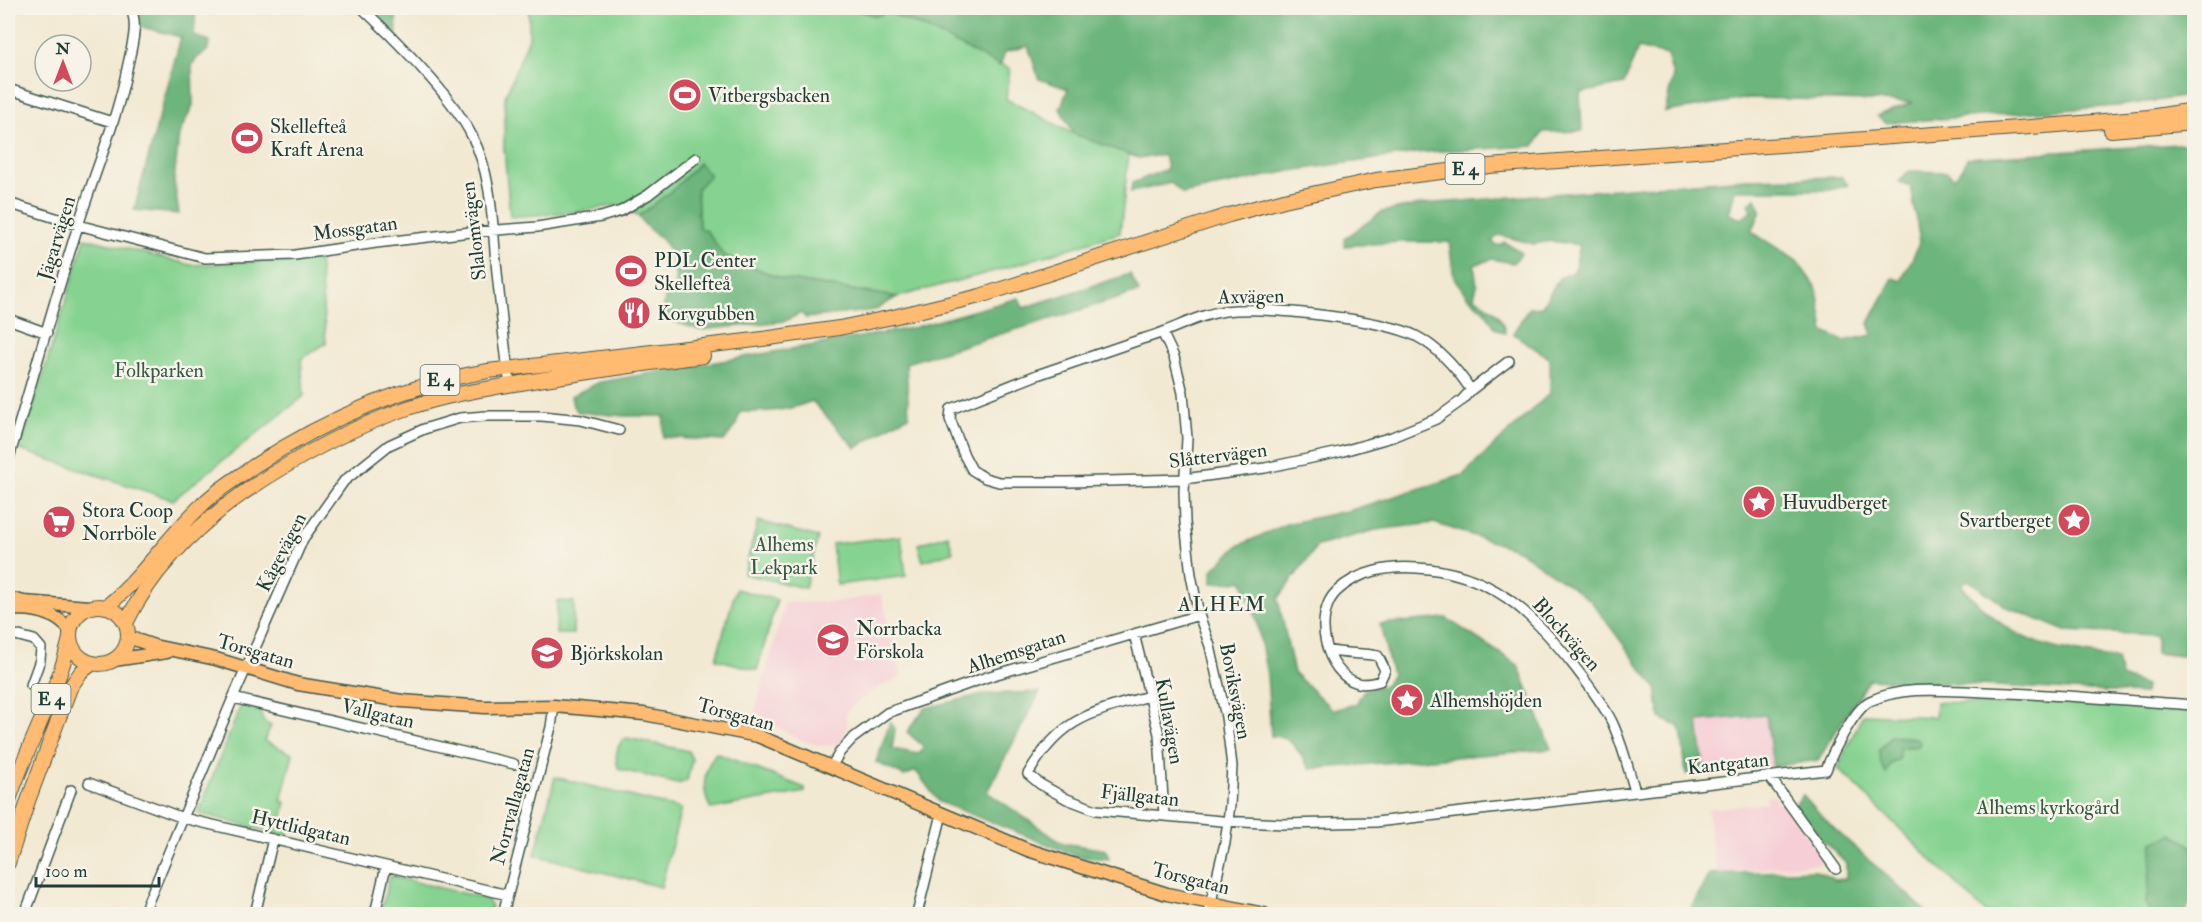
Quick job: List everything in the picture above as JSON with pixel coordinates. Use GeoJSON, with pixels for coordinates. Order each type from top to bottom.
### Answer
{"type":"FeatureCollection","features":[{"type":"Feature","properties":{"kind":"highway","name":"E 4"},"geometry":{"type":"LineString","coordinates":[[107,606],[121,595],[169,537],[205,501],[245,472],[305,434],[379,400],[422,385],[463,375],[766,338],[893,317],[980,296],[1228,215],[1376,180],[1489,166],[2058,125],[2149,117],[2194,110]]}},
{"type":"Feature","properties":{"kind":"highway","name":"E 4"},"geometry":{"type":"LineString","coordinates":[[127,630],[146,586],[167,560],[214,515],[263,479],[314,449],[378,419],[446,397],[510,385],[835,336],[938,315],[1014,294],[1228,224],[1289,207],[1382,187],[1496,174],[2194,123]]}},
{"type":"Feature","properties":{"kind":"highway"},"geometry":{"type":"LineString","coordinates":[[107,606],[120,615],[127,630],[124,650],[114,660],[100,664],[93,663],[77,655],[70,634],[76,616],[89,607],[107,606]]}},
{"type":"Feature","properties":{"kind":"highway","name":"E 4"},"geometry":{"type":"LineString","coordinates":[[8,803],[16,775],[57,683],[70,634]]}},
{"type":"Feature","properties":{"kind":"highway","name":"E 4"},"geometry":{"type":"LineString","coordinates":[[8,863],[70,688],[81,672],[93,663]]}},
{"type":"Feature","properties":{"kind":"main road"},"geometry":{"type":"LineString","coordinates":[[8,598],[24,602],[89,607]]}},
{"type":"Feature","properties":{"kind":"main road"},"geometry":{"type":"LineString","coordinates":[[8,610],[35,610],[55,615],[70,634]]}},
{"type":"Feature","properties":{"kind":"main road","name":"Torsgatan"},"geometry":{"type":"LineString","coordinates":[[127,630],[174,651],[246,668],[298,684],[402,701],[485,707],[554,706],[644,714],[758,736],[1028,850],[1210,909],[1264,915]]}},
{"type":"Feature","properties":{"kind":"main road","name":"Torsgatan"},"geometry":{"type":"LineString","coordinates":[[114,660],[174,651]]}},
{"type":"Feature","properties":{"kind":"street","name":"Jägarvägen"},"geometry":{"type":"LineString","coordinates":[[8,461],[127,70],[134,25],[134,14],[130,8]]}},
{"type":"Feature","properties":{"kind":"street","name":"Slalomvägen"},"geometry":{"type":"LineString","coordinates":[[362,8],[416,64],[464,121],[474,139],[486,177],[494,231],[510,385]]}},
{"type":"Feature","properties":{"kind":"street"},"geometry":{"type":"LineString","coordinates":[[8,89],[112,122]]}},
{"type":"Feature","properties":{"kind":"street","name":"Mossgatan"},"geometry":{"type":"LineString","coordinates":[[8,203],[78,225],[205,258],[295,255],[447,234],[494,231],[601,218],[621,211],[648,195],[696,158]]}},
{"type":"Feature","properties":{"kind":"street","name":"Axvägen"},"geometry":{"type":"LineString","coordinates":[[951,409],[1037,375],[1225,311],[1256,310],[1364,322],[1414,335],[1430,345],[1460,374],[1472,390]]}},
{"type":"Feature","properties":{"kind":"street"},"geometry":{"type":"LineString","coordinates":[[8,319],[47,333]]}},
{"type":"Feature","properties":{"kind":"street","name":"Boviksvägen"},"geometry":{"type":"LineString","coordinates":[[1163,334],[1174,357],[1183,393],[1187,438],[1184,479],[1187,550],[1199,615],[1210,646],[1226,717],[1232,766],[1228,822],[1210,909]]}},
{"type":"Feature","properties":{"kind":"street","name":"Slåttervägen"},"geometry":{"type":"LineString","coordinates":[[951,409],[950,419],[963,455],[972,470],[985,478],[999,482],[1184,479],[1265,468],[1392,438],[1436,419],[1509,360]]}},
{"type":"Feature","properties":{"kind":"street","name":"Kågevägen"},"geometry":{"type":"LineString","coordinates":[[143,915],[233,698],[303,539],[344,481],[389,445],[424,429],[460,418],[542,416],[582,420],[619,430]]}},
{"type":"Feature","properties":{"kind":"street","name":"Blockvägen"},"geometry":{"type":"LineString","coordinates":[[1328,650],[1351,654],[1365,652],[1378,656],[1385,670],[1380,681],[1359,684],[1347,678],[1337,668],[1325,645],[1325,610],[1334,594],[1347,582],[1381,570],[1410,567],[1435,569],[1472,579],[1505,596],[1532,616],[1583,677],[1612,722],[1635,791]]}},
{"type":"Feature","properties":{"kind":"street","name":"Alhemsgatan"},"geometry":{"type":"LineString","coordinates":[[831,768],[840,752],[852,739],[887,713],[990,676],[1199,615]]}},
{"type":"Feature","properties":{"kind":"street"},"geometry":{"type":"LineString","coordinates":[[8,633],[34,640],[41,648],[40,660],[31,685]]}},
{"type":"Feature","properties":{"kind":"street","name":"Kullavägen"},"geometry":{"type":"LineString","coordinates":[[1134,634],[1160,744],[1164,816]]}},
{"type":"Feature","properties":{"kind":"street","name":"Kantgatan"},"geometry":{"type":"LineString","coordinates":[[1228,822],[1294,824],[1376,822],[1826,770],[1849,724],[1868,702],[1900,692],[1931,690],[2007,693],[2194,705]]}},
{"type":"Feature","properties":{"kind":"street","name":"Fjällgatan"},"geometry":{"type":"LineString","coordinates":[[1149,696],[1078,719],[1042,751],[1028,774],[1040,784],[1083,807],[1123,814],[1228,822]]}},
{"type":"Feature","properties":{"kind":"street","name":"Vallgatan"},"geometry":{"type":"LineString","coordinates":[[233,698],[514,764]]}},
{"type":"Feature","properties":{"kind":"street","name":"Norrvallagatan"},"geometry":{"type":"LineString","coordinates":[[503,915],[551,727],[554,706]]}},
{"type":"Feature","properties":{"kind":"street"},"geometry":{"type":"LineString","coordinates":[[1769,776],[1836,869]]}},
{"type":"Feature","properties":{"kind":"street","name":"Hyttlidgatan"},"geometry":{"type":"LineString","coordinates":[[89,783],[183,818],[508,895]]}},
{"type":"Feature","properties":{"kind":"street"},"geometry":{"type":"LineString","coordinates":[[25,915],[71,790]]}},
{"type":"Feature","properties":{"kind":"street"},"geometry":{"type":"LineString","coordinates":[[917,915],[942,814]]}},
{"type":"Feature","properties":{"kind":"street"},"geometry":{"type":"LineString","coordinates":[[255,915],[273,839]]}},
{"type":"Feature","properties":{"kind":"street"},"geometry":{"type":"LineString","coordinates":[[375,915],[386,866]]}},
{"type":"Feature","properties":{"kind":"street"},"geometry":{"type":"LineString","coordinates":[[2190,915],[2194,906]]}},
{"type":"Feature","properties":{"kind":"shaded area","name":"Norrbacka Förskola"},"geometry":{"type":"Polygon","coordinates":[[[881,594],[902,677],[880,687],[846,712],[847,728],[840,744],[822,746],[800,740],[777,727],[753,719],[785,602],[836,602],[881,594]]]}},
{"type":"Feature","properties":{"kind":"shaded area"},"geometry":{"type":"Polygon","coordinates":[[[1766,715],[1773,767],[1704,772],[1698,721],[1766,715]]]}},
{"type":"Feature","properties":{"kind":"shaded area"},"geometry":{"type":"Polygon","coordinates":[[[1775,795],[1776,803],[1784,802],[1826,863],[1717,872],[1708,809],[1766,803],[1766,796],[1775,795]]]}},
{"type":"Feature","properties":{"kind":"green space"},"geometry":{"type":"Polygon","coordinates":[[[130,8],[196,8],[194,36],[210,41],[207,51],[192,65],[193,105],[179,134],[174,181],[179,214],[134,210],[181,37],[134,25],[130,8]]]}},
{"type":"Feature","properties":{"kind":"green space"},"geometry":{"type":"Polygon","coordinates":[[[362,8],[396,8],[397,43],[362,8]]]}},
{"type":"Feature","properties":{"kind":"green space"},"geometry":{"type":"Polygon","coordinates":[[[529,8],[849,8],[876,16],[887,12],[1010,69],[1006,99],[1074,134],[1129,153],[1120,233],[1002,269],[897,297],[782,279],[723,255],[707,231],[699,228],[697,189],[699,163],[675,188],[639,216],[619,205],[574,212],[510,217],[504,147],[505,97],[529,38],[529,8]]]}},
{"type":"Feature","properties":{"kind":"green space"},"geometry":{"type":"Polygon","coordinates":[[[849,8],[2194,8],[2194,89],[2190,95],[2117,106],[1886,123],[1877,116],[1913,102],[1749,98],[1665,112],[1673,76],[1667,55],[1638,48],[1624,84],[1580,93],[1582,131],[1543,132],[1534,146],[1424,152],[1290,171],[1183,194],[1171,183],[1131,192],[1132,183],[1167,169],[1164,155],[1138,158],[1074,134],[1060,109],[1068,89],[1039,79],[1028,46],[1005,52],[1000,66],[923,27],[887,12],[877,16],[849,8]]]}},
{"type":"Feature","properties":{"kind":"green space"},"geometry":{"type":"Polygon","coordinates":[[[2194,143],[2194,652],[2182,656],[2156,653],[2156,635],[2065,631],[2007,607],[1968,580],[1961,585],[1996,620],[2030,640],[2069,651],[2117,659],[2121,677],[2146,686],[2145,694],[1869,679],[1818,760],[1773,767],[1766,715],[1698,721],[1704,772],[1686,774],[1682,736],[1678,726],[1660,718],[1656,688],[1591,601],[1518,550],[1434,523],[1375,530],[1317,546],[1278,599],[1294,673],[1333,710],[1356,704],[1364,690],[1386,685],[1392,675],[1380,624],[1446,618],[1518,665],[1551,749],[1310,769],[1295,746],[1285,738],[1271,736],[1267,675],[1257,622],[1243,581],[1212,583],[1212,570],[1238,546],[1286,524],[1351,510],[1463,475],[1550,393],[1550,359],[1513,333],[1529,308],[1542,307],[1559,278],[1574,272],[1580,245],[1551,241],[1534,244],[1499,235],[1492,241],[1496,245],[1504,242],[1520,251],[1521,254],[1513,263],[1492,259],[1474,265],[1477,285],[1474,297],[1498,316],[1505,333],[1496,329],[1484,310],[1467,296],[1454,278],[1449,242],[1399,242],[1345,246],[1344,239],[1382,212],[1424,204],[1747,179],[1842,177],[1848,185],[1830,190],[1735,190],[1729,214],[1741,219],[1752,211],[1749,204],[1756,198],[1761,210],[1752,232],[1797,261],[1817,289],[1824,332],[1843,341],[1873,335],[1869,323],[1893,278],[1901,281],[1920,243],[1911,186],[1899,182],[1909,171],[1947,172],[1954,178],[1963,168],[1967,158],[2194,143]]]}},
{"type":"Feature","properties":{"kind":"green space"},"geometry":{"type":"Polygon","coordinates":[[[699,163],[710,175],[697,189],[699,228],[707,231],[723,255],[782,279],[897,297],[875,310],[806,318],[801,313],[785,321],[700,330],[678,323],[663,314],[665,297],[676,286],[673,262],[666,245],[639,216],[675,188],[699,163]]]}},
{"type":"Feature","properties":{"kind":"green space","name":"Folkparken"},"geometry":{"type":"Polygon","coordinates":[[[85,238],[191,265],[319,258],[326,343],[301,359],[304,396],[173,500],[20,450],[85,238]]]}},
{"type":"Feature","properties":{"kind":"green space"},"geometry":{"type":"Polygon","coordinates":[[[1130,274],[1139,292],[906,363],[909,416],[856,448],[812,401],[777,410],[740,412],[736,425],[724,441],[663,437],[664,416],[625,416],[578,412],[573,406],[571,396],[600,382],[912,328],[1019,298],[1023,308],[1130,274]]]}},
{"type":"Feature","properties":{"kind":"green space","name":"Alhems Lekpark"},"geometry":{"type":"Polygon","coordinates":[[[758,521],[818,537],[805,588],[744,574],[758,521]]]}},
{"type":"Feature","properties":{"kind":"green space"},"geometry":{"type":"Polygon","coordinates":[[[948,535],[953,552],[923,561],[918,544],[948,535]]]}},
{"type":"Feature","properties":{"kind":"green space"},"geometry":{"type":"Polygon","coordinates":[[[901,536],[906,576],[837,585],[832,544],[901,536]]]}},
{"type":"Feature","properties":{"kind":"green space"},"geometry":{"type":"Polygon","coordinates":[[[736,589],[777,600],[757,670],[716,659],[736,589]]]}},
{"type":"Feature","properties":{"kind":"green space"},"geometry":{"type":"Polygon","coordinates":[[[557,601],[574,602],[573,634],[556,634],[557,601]]]}},
{"type":"Feature","properties":{"kind":"green space"},"geometry":{"type":"Polygon","coordinates":[[[1040,692],[987,792],[1062,843],[1106,850],[1109,859],[1080,857],[939,802],[916,771],[904,776],[876,762],[890,722],[895,729],[892,749],[919,754],[924,747],[907,732],[925,708],[984,694],[1040,692]]]}},
{"type":"Feature","properties":{"kind":"green space","name":"Alhems kyrkogård"},"geometry":{"type":"Polygon","coordinates":[[[2010,696],[2194,709],[2194,848],[2173,834],[2146,904],[2151,914],[1987,914],[1838,768],[1863,714],[1935,717],[1936,702],[2009,705],[2010,696]]]}},
{"type":"Feature","properties":{"kind":"green space"},"geometry":{"type":"Polygon","coordinates":[[[241,705],[260,710],[264,722],[271,726],[264,741],[293,754],[281,801],[286,802],[281,824],[289,827],[287,837],[198,813],[241,705]]]}},
{"type":"Feature","properties":{"kind":"green space"},"geometry":{"type":"Polygon","coordinates":[[[1891,736],[1917,738],[1920,742],[1919,746],[1899,748],[1899,759],[1890,764],[1886,774],[1879,751],[1891,736]]]}},
{"type":"Feature","properties":{"kind":"green space"},"geometry":{"type":"Polygon","coordinates":[[[627,738],[688,751],[692,759],[687,781],[677,784],[619,769],[618,747],[627,738]]]}},
{"type":"Feature","properties":{"kind":"green space"},"geometry":{"type":"Polygon","coordinates":[[[716,753],[805,788],[805,792],[711,809],[706,795],[705,780],[708,766],[716,753]]]}},
{"type":"Feature","properties":{"kind":"green space"},"geometry":{"type":"Polygon","coordinates":[[[555,777],[681,809],[661,887],[535,855],[555,777]]]}},
{"type":"Feature","properties":{"kind":"green space"},"geometry":{"type":"Polygon","coordinates":[[[1803,795],[1829,824],[1929,914],[1688,914],[1709,874],[1815,870],[1834,880],[1846,879],[1846,863],[1818,836],[1794,806],[1803,795]]]}},
{"type":"Feature","properties":{"kind":"green space"},"geometry":{"type":"Polygon","coordinates":[[[2173,834],[2194,848],[2194,895],[2184,914],[2151,914],[2146,904],[2153,843],[2173,834]]]}},
{"type":"Feature","properties":{"kind":"green space"},"geometry":{"type":"Polygon","coordinates":[[[390,876],[487,899],[491,906],[489,914],[380,914],[390,876]]]}},
{"type":"Feature","properties":{"kind":"place","name":"Vitbergsbacken"},"geometry":{"type":"Point","coordinates":[685,95]}},
{"type":"Feature","properties":{"kind":"place","name":"Skellefteå Kraft Arena"},"geometry":{"type":"Point","coordinates":[247,138]}},
{"type":"Feature","properties":{"kind":"place","name":"PDL Center Skellefteå"},"geometry":{"type":"Point","coordinates":[631,271]}},
{"type":"Feature","properties":{"kind":"place","name":"Korvgubben"},"geometry":{"type":"Point","coordinates":[634,313]}},
{"type":"Feature","properties":{"kind":"place","name":"Huvudberget"},"geometry":{"type":"Point","coordinates":[1759,502]}},
{"type":"Feature","properties":{"kind":"place","name":"Svartberget"},"geometry":{"type":"Point","coordinates":[2074,520]}},
{"type":"Feature","properties":{"kind":"place","name":"Stora Coop Norrböle"},"geometry":{"type":"Point","coordinates":[59,522]}},
{"type":"Feature","properties":{"kind":"place","name":"Norrbacka Förskola"},"geometry":{"type":"Point","coordinates":[833,640]}},
{"type":"Feature","properties":{"kind":"place","name":"Björkskolan"},"geometry":{"type":"Point","coordinates":[547,653]}},
{"type":"Feature","properties":{"kind":"place","name":"Alhemshöjden"},"geometry":{"type":"Point","coordinates":[1407,700]}},
{"type":"Feature","properties":{"kind":"district","name":"ALHEM"},"geometry":{"type":"Point","coordinates":[1222,604]}}]}
